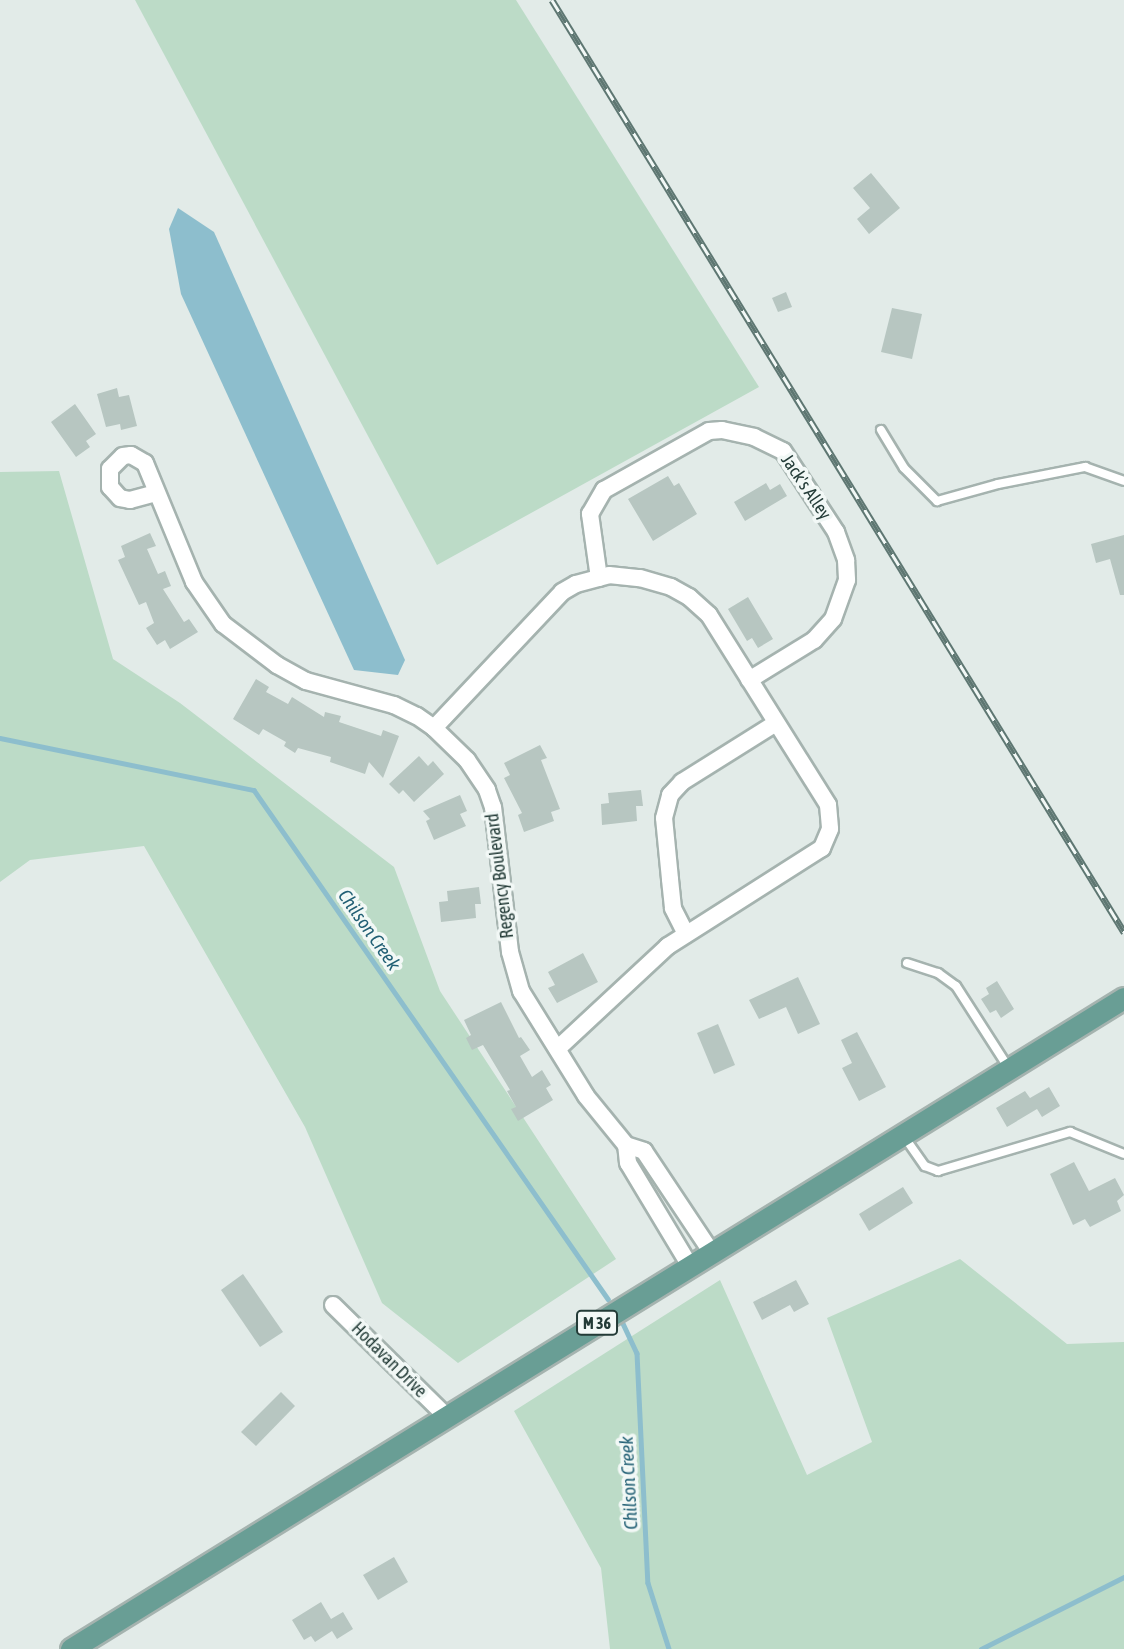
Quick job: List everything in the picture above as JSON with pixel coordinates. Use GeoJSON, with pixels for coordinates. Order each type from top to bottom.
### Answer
{"type":"FeatureCollection","features":[{"type":"Feature","properties":{"kind":"main road","name":"M 36"},"geometry":{"type":"LineString","coordinates":[[71,1649],[445,1415],[1124,999]]}},
{"type":"Feature","properties":{"kind":"street","name":"Jack's Alley"},"geometry":{"type":"LineString","coordinates":[[599,578],[590,514],[604,490],[709,430],[754,437],[783,451],[836,532],[846,560],[847,580],[833,619],[814,640],[749,680]]}},
{"type":"Feature","properties":{"kind":"street","name":"Regency Boulevard"},"geometry":{"type":"LineString","coordinates":[[156,493],[194,582],[210,609],[232,632],[277,665],[306,681],[394,705],[434,728],[467,760],[486,790],[496,826],[510,952],[521,991],[586,1096],[626,1145],[644,1151],[712,1253]]}},
{"type":"Feature","properties":{"kind":"street"},"geometry":{"type":"LineString","coordinates":[[434,728],[562,592],[576,584],[609,575],[639,578],[671,587],[689,597],[709,615],[828,806],[831,818],[827,839],[822,848],[687,934],[650,961],[557,1049]]}},
{"type":"Feature","properties":{"kind":"street"},"geometry":{"type":"LineString","coordinates":[[687,934],[673,908],[664,818],[670,795],[682,782],[776,723]]}},
{"type":"Feature","properties":{"kind":"street","name":"Regency Boulevard"},"geometry":{"type":"LineString","coordinates":[[626,1145],[628,1163],[690,1266]]}},
{"type":"Feature","properties":{"kind":"street","name":"Hodavan Drive"},"geometry":{"type":"LineString","coordinates":[[333,1304],[445,1415]]}},
{"type":"Feature","properties":{"kind":"lane"},"geometry":{"type":"LineString","coordinates":[[881,430],[904,468],[937,501],[998,484],[1085,467],[1124,481]]}},
{"type":"Feature","properties":{"kind":"lane"},"geometry":{"type":"LineString","coordinates":[[907,963],[938,973],[956,986],[1010,1069]]}},
{"type":"Feature","properties":{"kind":"lane"},"geometry":{"type":"LineString","coordinates":[[903,1135],[925,1166],[938,1171],[1070,1132],[1086,1136],[1124,1154]]}},
{"type":"Feature","properties":{"kind":"green space"},"geometry":{"type":"Polygon","coordinates":[[[135,0],[516,0],[759,387],[437,565],[135,0]]]}},
{"type":"Feature","properties":{"kind":"green space"},"geometry":{"type":"Polygon","coordinates":[[[59,471],[113,659],[180,703],[394,867],[440,991],[616,1259],[458,1363],[382,1303],[305,1127],[144,846],[30,860],[0,882],[0,472],[59,471]]]}},
{"type":"Feature","properties":{"kind":"green space"},"geometry":{"type":"Polygon","coordinates":[[[960,1259],[1067,1344],[1124,1342],[1124,1649],[610,1649],[601,1568],[514,1411],[720,1280],[807,1475],[872,1442],[827,1318],[960,1259]]]}},
{"type":"Feature","properties":{"kind":"water"},"geometry":{"type":"Polygon","coordinates":[[[178,208],[214,232],[405,660],[398,675],[354,670],[181,294],[169,229],[178,208]]]}},
{"type":"Feature","properties":{"kind":"building"},"geometry":{"type":"Polygon","coordinates":[[[871,173],[900,208],[869,234],[857,219],[870,208],[853,188],[871,173]]]}},
{"type":"Feature","properties":{"kind":"building"},"geometry":{"type":"Polygon","coordinates":[[[786,292],[792,307],[778,312],[772,298],[786,292]]]}},
{"type":"Feature","properties":{"kind":"building"},"geometry":{"type":"Polygon","coordinates":[[[892,308],[922,314],[912,359],[881,352],[892,308]]]}},
{"type":"Feature","properties":{"kind":"building"},"geometry":{"type":"Polygon","coordinates":[[[117,388],[119,397],[129,395],[137,426],[121,430],[120,424],[106,427],[97,394],[117,388]]]}},
{"type":"Feature","properties":{"kind":"building"},"geometry":{"type":"Polygon","coordinates":[[[75,404],[96,434],[86,441],[90,447],[76,457],[51,422],[75,404]]]}},
{"type":"Feature","properties":{"kind":"building"},"geometry":{"type":"Polygon","coordinates":[[[668,476],[674,486],[679,483],[697,514],[653,541],[628,499],[668,476]]]}},
{"type":"Feature","properties":{"kind":"building"},"geometry":{"type":"Polygon","coordinates":[[[766,483],[770,490],[780,484],[787,496],[745,521],[734,502],[766,483]]]}},
{"type":"Feature","properties":{"kind":"building"},"geometry":{"type":"Polygon","coordinates":[[[150,533],[156,546],[147,549],[158,574],[165,571],[171,586],[163,589],[184,622],[189,619],[198,632],[170,649],[165,640],[157,645],[146,628],[154,623],[146,602],[139,605],[118,560],[125,557],[121,546],[150,533]]]}},
{"type":"Feature","properties":{"kind":"building"},"geometry":{"type":"Polygon","coordinates":[[[1124,535],[1124,595],[1120,595],[1110,559],[1096,563],[1091,544],[1124,535]]]}},
{"type":"Feature","properties":{"kind":"building"},"geometry":{"type":"Polygon","coordinates":[[[748,597],[773,639],[758,648],[752,638],[747,641],[728,609],[748,597]]]}},
{"type":"Feature","properties":{"kind":"building"},"geometry":{"type":"Polygon","coordinates":[[[256,679],[269,687],[266,692],[288,704],[292,697],[324,717],[325,712],[341,716],[339,722],[381,736],[383,730],[399,736],[383,778],[369,762],[365,774],[330,762],[331,757],[298,748],[295,753],[284,746],[286,742],[263,729],[259,735],[233,719],[256,679]]]}},
{"type":"Feature","properties":{"kind":"building"},"geometry":{"type":"Polygon","coordinates":[[[540,745],[547,758],[541,760],[560,809],[551,812],[554,821],[524,832],[518,815],[522,813],[504,778],[510,775],[504,763],[540,745]]]}},
{"type":"Feature","properties":{"kind":"building"},"geometry":{"type":"Polygon","coordinates":[[[419,756],[428,766],[433,761],[444,774],[414,802],[403,790],[399,794],[389,784],[419,756]]]}},
{"type":"Feature","properties":{"kind":"building"},"geometry":{"type":"Polygon","coordinates":[[[641,790],[643,806],[636,806],[637,821],[602,825],[601,804],[609,803],[608,793],[641,790]]]}},
{"type":"Feature","properties":{"kind":"building"},"geometry":{"type":"Polygon","coordinates":[[[460,795],[467,811],[460,814],[466,826],[434,840],[426,821],[430,819],[423,811],[460,795]]]}},
{"type":"Feature","properties":{"kind":"building"},"geometry":{"type":"Polygon","coordinates":[[[479,887],[481,904],[475,904],[476,918],[441,922],[439,902],[448,901],[447,891],[479,887]]]}},
{"type":"Feature","properties":{"kind":"building"},"geometry":{"type":"Polygon","coordinates":[[[583,953],[598,982],[557,1003],[548,988],[555,985],[548,972],[583,953]]]}},
{"type":"Feature","properties":{"kind":"building"},"geometry":{"type":"Polygon","coordinates":[[[798,977],[820,1024],[798,1034],[786,1007],[759,1019],[749,1000],[798,977]]]}},
{"type":"Feature","properties":{"kind":"building"},"geometry":{"type":"Polygon","coordinates":[[[997,981],[1014,1009],[1001,1018],[996,1010],[990,1013],[981,999],[989,994],[986,988],[997,981]]]}},
{"type":"Feature","properties":{"kind":"building"},"geometry":{"type":"Polygon","coordinates":[[[501,1002],[519,1038],[521,1037],[530,1050],[520,1056],[532,1077],[542,1070],[551,1085],[546,1088],[553,1100],[518,1121],[511,1109],[516,1107],[507,1091],[510,1090],[483,1045],[472,1050],[466,1038],[471,1035],[464,1020],[501,1002]]]}},
{"type":"Feature","properties":{"kind":"building"},"geometry":{"type":"Polygon","coordinates":[[[718,1024],[735,1065],[714,1074],[697,1033],[718,1024]]]}},
{"type":"Feature","properties":{"kind":"building"},"geometry":{"type":"Polygon","coordinates":[[[857,1032],[886,1087],[859,1101],[842,1068],[852,1063],[841,1040],[857,1032]]]}},
{"type":"Feature","properties":{"kind":"building"},"geometry":{"type":"Polygon","coordinates":[[[1049,1087],[1060,1106],[1042,1117],[1037,1109],[1007,1127],[996,1108],[1025,1091],[1030,1098],[1049,1087]]]}},
{"type":"Feature","properties":{"kind":"building"},"geometry":{"type":"Polygon","coordinates":[[[1074,1162],[1089,1191],[1115,1178],[1124,1195],[1117,1201],[1121,1211],[1090,1227],[1085,1219],[1073,1225],[1050,1174],[1074,1162]]]}},
{"type":"Feature","properties":{"kind":"building"},"geometry":{"type":"Polygon","coordinates":[[[903,1187],[913,1203],[869,1231],[859,1214],[903,1187]]]}},
{"type":"Feature","properties":{"kind":"building"},"geometry":{"type":"Polygon","coordinates":[[[243,1274],[283,1332],[260,1347],[221,1290],[243,1274]]]}},
{"type":"Feature","properties":{"kind":"building"},"geometry":{"type":"Polygon","coordinates":[[[796,1280],[809,1304],[794,1312],[790,1305],[762,1320],[753,1302],[796,1280]]]}},
{"type":"Feature","properties":{"kind":"building"},"geometry":{"type":"Polygon","coordinates":[[[281,1392],[295,1406],[256,1446],[241,1432],[281,1392]]]}},
{"type":"Feature","properties":{"kind":"building"},"geometry":{"type":"Polygon","coordinates":[[[394,1557],[408,1582],[378,1600],[363,1575],[394,1557]]]}},
{"type":"Feature","properties":{"kind":"building"},"geometry":{"type":"Polygon","coordinates":[[[321,1602],[331,1619],[343,1612],[353,1629],[337,1639],[332,1631],[315,1642],[311,1636],[304,1640],[292,1620],[321,1602]]]}},
{"type":"Feature","properties":{"kind":"waterway","name":"Chilson Creek"},"geometry":{"type":"LineString","coordinates":[[0,738],[254,790],[608,1299]]}},
{"type":"Feature","properties":{"kind":"waterway","name":"Chilson Creek"},"geometry":{"type":"LineString","coordinates":[[620,1317],[637,1353],[648,1583],[669,1649]]}},
{"type":"Feature","properties":{"kind":"waterway","name":"Chilson Creek"},"geometry":{"type":"LineString","coordinates":[[981,1649],[1124,1577]]}},
{"type":"Feature","properties":{"kind":"railway"},"geometry":{"type":"LineString","coordinates":[[552,0],[1124,932]]}}]}
